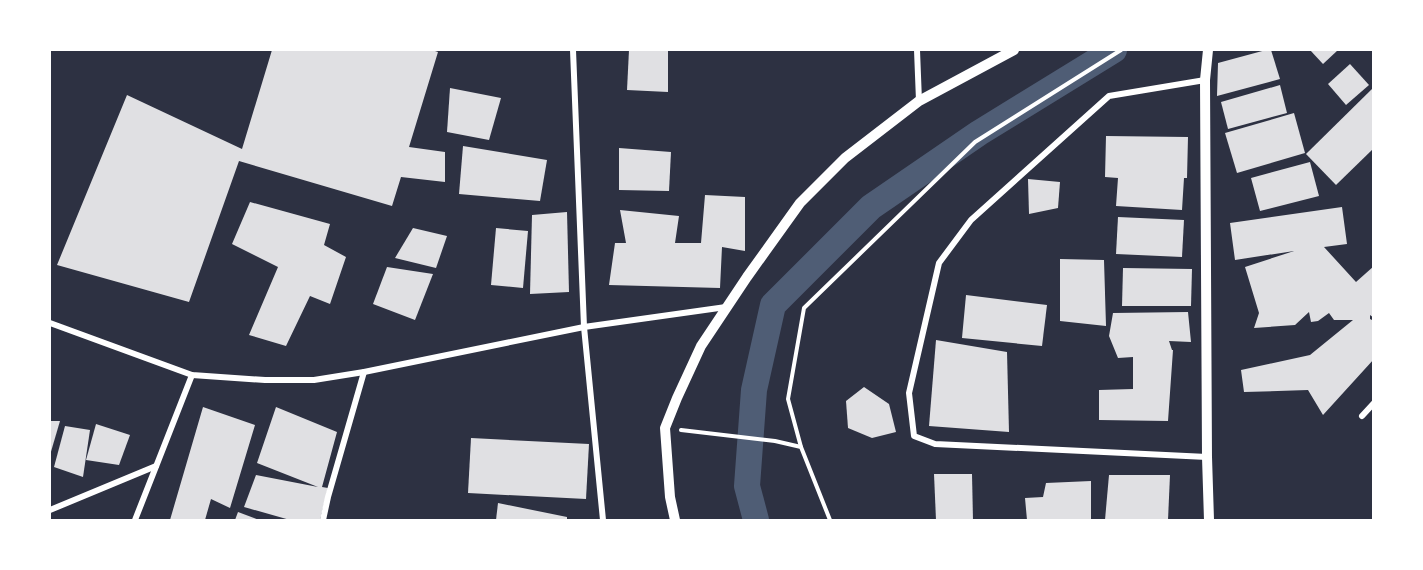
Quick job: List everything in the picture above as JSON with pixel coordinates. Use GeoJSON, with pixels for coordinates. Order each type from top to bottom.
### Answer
{"type":"FeatureCollection","features":[{"type":"Feature","properties":{"kind":"street"},"geometry":{"type":"LineString","coordinates":[[573,50],[584,327],[603,520]]}},
{"type":"Feature","properties":{"kind":"street"},"geometry":{"type":"LineString","coordinates":[[917,50],[918,101]]}},
{"type":"Feature","properties":{"kind":"street"},"geometry":{"type":"LineString","coordinates":[[675,520],[670,497],[665,428],[701,346],[800,203],[845,158],[918,101],[1014,50]]}},
{"type":"Feature","properties":{"kind":"street"},"geometry":{"type":"LineString","coordinates":[[1208,50],[1205,80],[1209,520]]}},
{"type":"Feature","properties":{"kind":"street"},"geometry":{"type":"LineString","coordinates":[[1205,80],[1109,96],[970,220],[939,263],[909,393],[914,436],[935,444],[1207,457]]}},
{"type":"Feature","properties":{"kind":"street"},"geometry":{"type":"LineString","coordinates":[[50,323],[192,375],[265,380],[314,380],[584,327],[727,306]]}},
{"type":"Feature","properties":{"kind":"street"},"geometry":{"type":"LineString","coordinates":[[323,520],[364,372]]}},
{"type":"Feature","properties":{"kind":"street"},"geometry":{"type":"LineString","coordinates":[[135,520],[192,375]]}},
{"type":"Feature","properties":{"kind":"street"},"geometry":{"type":"LineString","coordinates":[[1362,416],[1374,403]]}},
{"type":"Feature","properties":{"kind":"street"},"geometry":{"type":"LineString","coordinates":[[50,510],[156,466]]}},
{"type":"Feature","properties":{"kind":"path"},"geometry":{"type":"LineString","coordinates":[[830,520],[801,447],[788,399],[804,308],[975,142],[1121,50]]}},
{"type":"Feature","properties":{"kind":"path"},"geometry":{"type":"LineString","coordinates":[[665,428],[775,441],[801,447]]}},
{"type":"Feature","properties":{"kind":"building"},"geometry":{"type":"Polygon","coordinates":[[[272,50],[432,50],[438,52],[409,147],[445,152],[445,182],[401,177],[392,206],[239,161],[189,302],[57,265],[127,95],[242,149],[272,50]]]}},
{"type":"Feature","properties":{"kind":"building"},"geometry":{"type":"Polygon","coordinates":[[[629,50],[668,51],[668,92],[627,90],[629,50]]]}},
{"type":"Feature","properties":{"kind":"building"},"geometry":{"type":"Polygon","coordinates":[[[1271,50],[1280,79],[1217,96],[1218,63],[1271,50]]]}},
{"type":"Feature","properties":{"kind":"building"},"geometry":{"type":"Polygon","coordinates":[[[1310,50],[1338,50],[1323,64],[1310,50]]]}},
{"type":"Feature","properties":{"kind":"building"},"geometry":{"type":"Polygon","coordinates":[[[1350,64],[1369,85],[1346,105],[1328,84],[1350,64]]]}},
{"type":"Feature","properties":{"kind":"building"},"geometry":{"type":"Polygon","coordinates":[[[1280,85],[1287,113],[1228,129],[1221,102],[1280,85]]]}},
{"type":"Feature","properties":{"kind":"building"},"geometry":{"type":"Polygon","coordinates":[[[1374,87],[1374,148],[1336,185],[1306,154],[1374,87]]]}},
{"type":"Feature","properties":{"kind":"building"},"geometry":{"type":"Polygon","coordinates":[[[450,88],[501,98],[489,140],[447,132],[450,88]]]}},
{"type":"Feature","properties":{"kind":"building"},"geometry":{"type":"Polygon","coordinates":[[[1294,113],[1305,153],[1237,173],[1225,133],[1294,113]]]}},
{"type":"Feature","properties":{"kind":"building"},"geometry":{"type":"Polygon","coordinates":[[[1106,136],[1188,137],[1187,178],[1184,178],[1182,210],[1116,206],[1118,178],[1105,177],[1106,136]]]}},
{"type":"Feature","properties":{"kind":"building"},"geometry":{"type":"Polygon","coordinates":[[[463,146],[547,160],[540,201],[459,194],[463,146]]]}},
{"type":"Feature","properties":{"kind":"building"},"geometry":{"type":"Polygon","coordinates":[[[619,148],[671,152],[669,191],[619,190],[619,148]]]}},
{"type":"Feature","properties":{"kind":"building"},"geometry":{"type":"Polygon","coordinates":[[[1310,162],[1319,196],[1260,211],[1251,178],[1310,162]]]}},
{"type":"Feature","properties":{"kind":"building"},"geometry":{"type":"Polygon","coordinates":[[[1028,179],[1060,182],[1058,208],[1029,214],[1028,179]]]}},
{"type":"Feature","properties":{"kind":"building"},"geometry":{"type":"Polygon","coordinates":[[[705,195],[745,197],[745,251],[722,247],[720,288],[609,285],[615,243],[626,243],[620,210],[679,216],[675,243],[701,243],[705,195]]]}},
{"type":"Feature","properties":{"kind":"building"},"geometry":{"type":"Polygon","coordinates":[[[250,202],[330,224],[324,245],[346,257],[330,304],[310,296],[286,346],[249,335],[278,267],[232,244],[250,202]]]}},
{"type":"Feature","properties":{"kind":"building"},"geometry":{"type":"Polygon","coordinates":[[[1342,207],[1347,244],[1324,247],[1356,282],[1374,266],[1374,318],[1370,315],[1370,319],[1374,321],[1374,359],[1323,415],[1308,390],[1244,392],[1241,370],[1310,355],[1353,320],[1334,320],[1329,313],[1318,321],[1311,322],[1309,312],[1295,325],[1254,328],[1259,313],[1245,267],[1294,251],[1235,260],[1230,223],[1342,207]]]}},
{"type":"Feature","properties":{"kind":"building"},"geometry":{"type":"Polygon","coordinates":[[[567,212],[569,292],[530,294],[532,215],[567,212]]]}},
{"type":"Feature","properties":{"kind":"building"},"geometry":{"type":"Polygon","coordinates":[[[1118,217],[1184,220],[1182,257],[1116,254],[1118,217]]]}},
{"type":"Feature","properties":{"kind":"building"},"geometry":{"type":"Polygon","coordinates":[[[413,228],[447,236],[436,268],[395,258],[413,228]]]}},
{"type":"Feature","properties":{"kind":"building"},"geometry":{"type":"Polygon","coordinates":[[[496,228],[528,231],[523,288],[491,285],[496,228]]]}},
{"type":"Feature","properties":{"kind":"building"},"geometry":{"type":"Polygon","coordinates":[[[1060,259],[1104,260],[1106,326],[1060,321],[1060,259]]]}},
{"type":"Feature","properties":{"kind":"building"},"geometry":{"type":"Polygon","coordinates":[[[387,267],[433,274],[415,320],[373,304],[387,267]]]}},
{"type":"Feature","properties":{"kind":"building"},"geometry":{"type":"Polygon","coordinates":[[[1123,268],[1192,269],[1191,306],[1122,306],[1123,268]]]}},
{"type":"Feature","properties":{"kind":"building"},"geometry":{"type":"Polygon","coordinates":[[[966,295],[1047,305],[1042,346],[962,338],[966,295]]]}},
{"type":"Feature","properties":{"kind":"building"},"geometry":{"type":"Polygon","coordinates":[[[1188,312],[1191,342],[1169,341],[1173,350],[1168,421],[1099,420],[1099,390],[1133,389],[1133,357],[1118,358],[1109,336],[1113,313],[1188,312]]]}},
{"type":"Feature","properties":{"kind":"building"},"geometry":{"type":"Polygon","coordinates":[[[936,340],[1007,352],[1009,432],[929,426],[936,340]]]}},
{"type":"Feature","properties":{"kind":"building"},"geometry":{"type":"Polygon","coordinates":[[[864,387],[889,404],[896,432],[872,438],[848,428],[846,401],[864,387]]]}},
{"type":"Feature","properties":{"kind":"building"},"geometry":{"type":"Polygon","coordinates":[[[203,407],[255,425],[230,508],[211,499],[205,520],[170,520],[203,407]]]}},
{"type":"Feature","properties":{"kind":"building"},"geometry":{"type":"Polygon","coordinates":[[[276,407],[337,432],[322,487],[328,488],[320,520],[290,520],[244,507],[256,475],[318,487],[257,463],[276,407]]]}},
{"type":"Feature","properties":{"kind":"building"},"geometry":{"type":"Polygon","coordinates":[[[50,421],[60,421],[50,455],[50,421]]]}},
{"type":"Feature","properties":{"kind":"building"},"geometry":{"type":"Polygon","coordinates":[[[96,424],[130,435],[119,465],[86,460],[96,424]]]}},
{"type":"Feature","properties":{"kind":"building"},"geometry":{"type":"Polygon","coordinates":[[[65,426],[90,430],[83,477],[54,467],[65,426]]]}},
{"type":"Feature","properties":{"kind":"building"},"geometry":{"type":"Polygon","coordinates":[[[471,438],[589,444],[586,499],[468,493],[471,438]]]}},
{"type":"Feature","properties":{"kind":"building"},"geometry":{"type":"Polygon","coordinates":[[[934,474],[972,474],[973,520],[936,520],[934,474]]]}},
{"type":"Feature","properties":{"kind":"building"},"geometry":{"type":"Polygon","coordinates":[[[1109,475],[1170,475],[1168,520],[1105,520],[1109,475]]]}},
{"type":"Feature","properties":{"kind":"building"},"geometry":{"type":"Polygon","coordinates":[[[1091,481],[1091,520],[1027,520],[1025,498],[1043,497],[1046,483],[1091,481]]]}},
{"type":"Feature","properties":{"kind":"building"},"geometry":{"type":"Polygon","coordinates":[[[498,503],[567,517],[567,520],[496,520],[498,503]]]}},
{"type":"Feature","properties":{"kind":"building"},"geometry":{"type":"Polygon","coordinates":[[[238,512],[259,520],[235,520],[238,512]]]}},
{"type":"Feature","properties":{"kind":"waterway"},"geometry":{"type":"LineString","coordinates":[[756,520],[747,486],[754,390],[773,305],[871,207],[979,133],[1114,50]]}}]}
